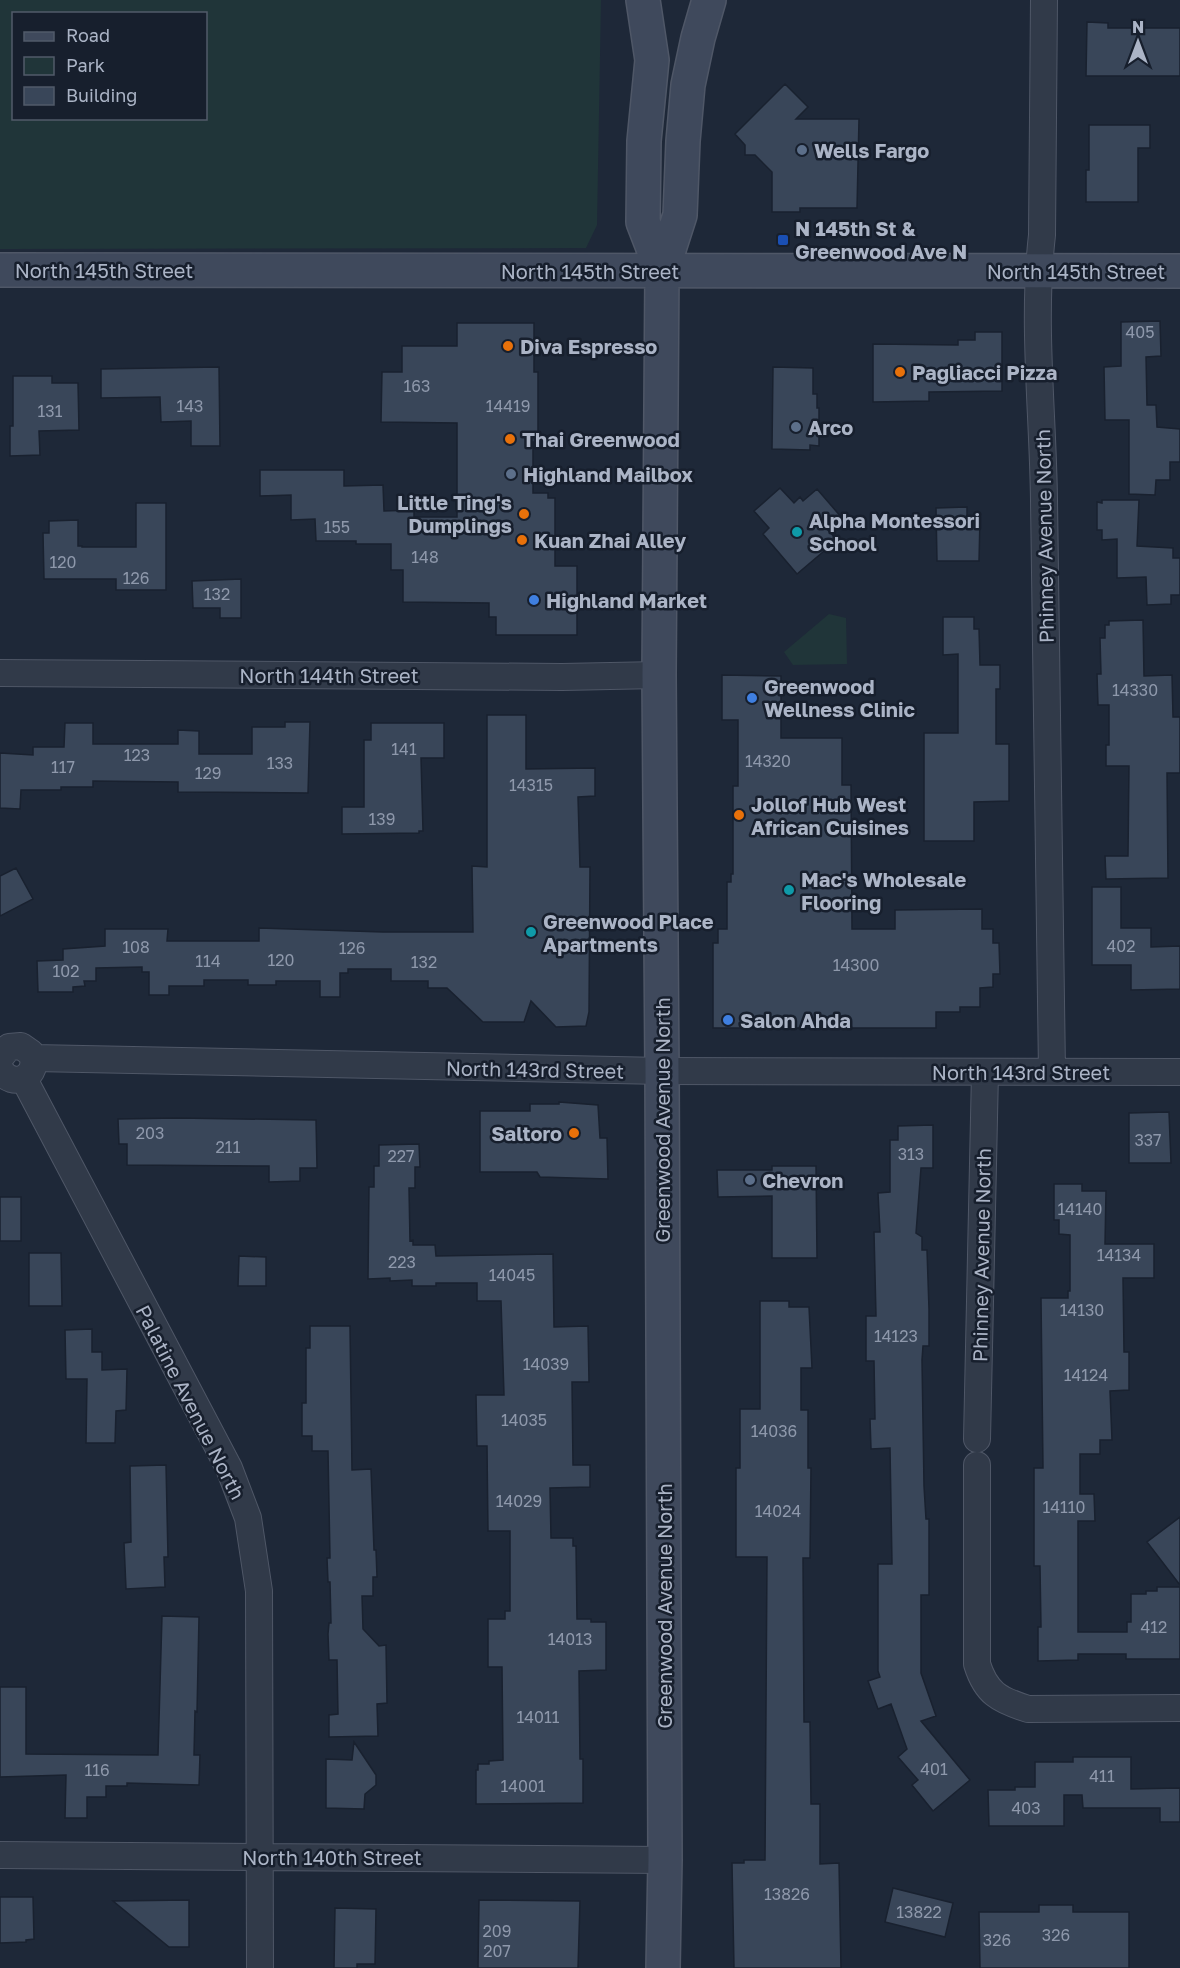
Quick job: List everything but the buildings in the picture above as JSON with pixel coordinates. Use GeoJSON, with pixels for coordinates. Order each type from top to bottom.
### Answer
{"type":"FeatureCollection","features":[{"type":"Feature","properties":{"kind":"main road","name":"Greenwood Avenue North"},"geometry":{"type":"LineString","coordinates":[[643,0],[652,60],[644,141],[643,222],[663,272]]}},
{"type":"Feature","properties":{"kind":"main road"},"geometry":{"type":"LineString","coordinates":[[652,60],[667,0]]}},
{"type":"Feature","properties":{"kind":"main road","name":"Greenwood Avenue North"},"geometry":{"type":"LineString","coordinates":[[663,1968],[665,1860],[663,1071],[659,675],[663,272],[681,215],[683,141],[688,85],[698,38],[710,0]]}},
{"type":"Feature","properties":{"kind":"main road","name":"North 145th Street"},"geometry":{"type":"LineString","coordinates":[[0,270],[1180,271]]}},
{"type":"Feature","properties":{"kind":"street","name":"Phinney Avenue North"},"geometry":{"type":"LineString","coordinates":[[1044,0],[1042,235],[1038,271],[1044,466],[1052,1072]]}},
{"type":"Feature","properties":{"kind":"street","name":"North 144th Street"},"geometry":{"type":"LineString","coordinates":[[0,673],[550,677],[659,675]]}},
{"type":"Feature","properties":{"kind":"street"},"geometry":{"type":"LineString","coordinates":[[1,1055],[7,1078],[18,1081],[29,1069]]}},
{"type":"Feature","properties":{"kind":"street","name":"North 143rd Street"},"geometry":{"type":"LineString","coordinates":[[29,1069],[1180,1072]]}},
{"type":"Feature","properties":{"kind":"street","name":"Palatine Avenue North"},"geometry":{"type":"LineString","coordinates":[[29,1069],[229,1468],[248,1518],[259,1591],[260,1968]]}},
{"type":"Feature","properties":{"kind":"street","name":"Phinney Avenue North"},"geometry":{"type":"LineString","coordinates":[[977,1439],[985,1072]]}},
{"type":"Feature","properties":{"kind":"street"},"geometry":{"type":"LineString","coordinates":[[977,1465],[976,1664],[982,1680],[991,1692],[1005,1701],[1028,1709],[1180,1708]]}},
{"type":"Feature","properties":{"kind":"street","name":"North 140th Street"},"geometry":{"type":"LineString","coordinates":[[0,1854],[665,1860]]}},
{"type":"Feature","properties":{"kind":"green space"},"geometry":{"type":"Polygon","coordinates":[[[0,0],[601,0],[597,225],[586,248],[0,249],[0,0]]]}},
{"type":"Feature","properties":{"kind":"green space"},"geometry":{"type":"Polygon","coordinates":[[[829,614],[846,618],[847,664],[793,665],[784,652],[829,614]]]}},
{"type":"Feature","properties":{"kind":"place","name":"Wells Fargo"},"geometry":{"type":"Point","coordinates":[802,150]}},
{"type":"Feature","properties":{"kind":"place","name":"N 145th St & Greenwood Ave N"},"geometry":{"type":"Point","coordinates":[783,240]}},
{"type":"Feature","properties":{"kind":"place","name":"Diva Espresso"},"geometry":{"type":"Point","coordinates":[508,346]}},
{"type":"Feature","properties":{"kind":"place","name":"Pagliacci Pizza"},"geometry":{"type":"Point","coordinates":[900,372]}},
{"type":"Feature","properties":{"kind":"place","name":"Arco"},"geometry":{"type":"Point","coordinates":[796,427]}},
{"type":"Feature","properties":{"kind":"place","name":"Thai Greenwood"},"geometry":{"type":"Point","coordinates":[510,439]}},
{"type":"Feature","properties":{"kind":"place","name":"Highland Mailbox"},"geometry":{"type":"Point","coordinates":[511,474]}},
{"type":"Feature","properties":{"kind":"place","name":"Little Ting's Dumplings"},"geometry":{"type":"Point","coordinates":[524,514]}},
{"type":"Feature","properties":{"kind":"place","name":"Alpha Montessori School"},"geometry":{"type":"Point","coordinates":[797,532]}},
{"type":"Feature","properties":{"kind":"place","name":"Kuan Zhai Alley"},"geometry":{"type":"Point","coordinates":[522,540]}},
{"type":"Feature","properties":{"kind":"place","name":"Highland Market"},"geometry":{"type":"Point","coordinates":[534,600]}},
{"type":"Feature","properties":{"kind":"place","name":"Greenwood Wellness Clinic"},"geometry":{"type":"Point","coordinates":[752,698]}},
{"type":"Feature","properties":{"kind":"place","name":"Jollof Hub West African Cuisines"},"geometry":{"type":"Point","coordinates":[739,815]}},
{"type":"Feature","properties":{"kind":"place","name":"Mac's Wholesale Flooring"},"geometry":{"type":"Point","coordinates":[789,890]}},
{"type":"Feature","properties":{"kind":"place","name":"Greenwood Place Apartments"},"geometry":{"type":"Point","coordinates":[531,932]}},
{"type":"Feature","properties":{"kind":"place","name":"Salon Ahda"},"geometry":{"type":"Point","coordinates":[728,1020]}},
{"type":"Feature","properties":{"kind":"place","name":"Saltoro"},"geometry":{"type":"Point","coordinates":[574,1133]}},
{"type":"Feature","properties":{"kind":"place","name":"Chevron"},"geometry":{"type":"Point","coordinates":[750,1180]}}]}
